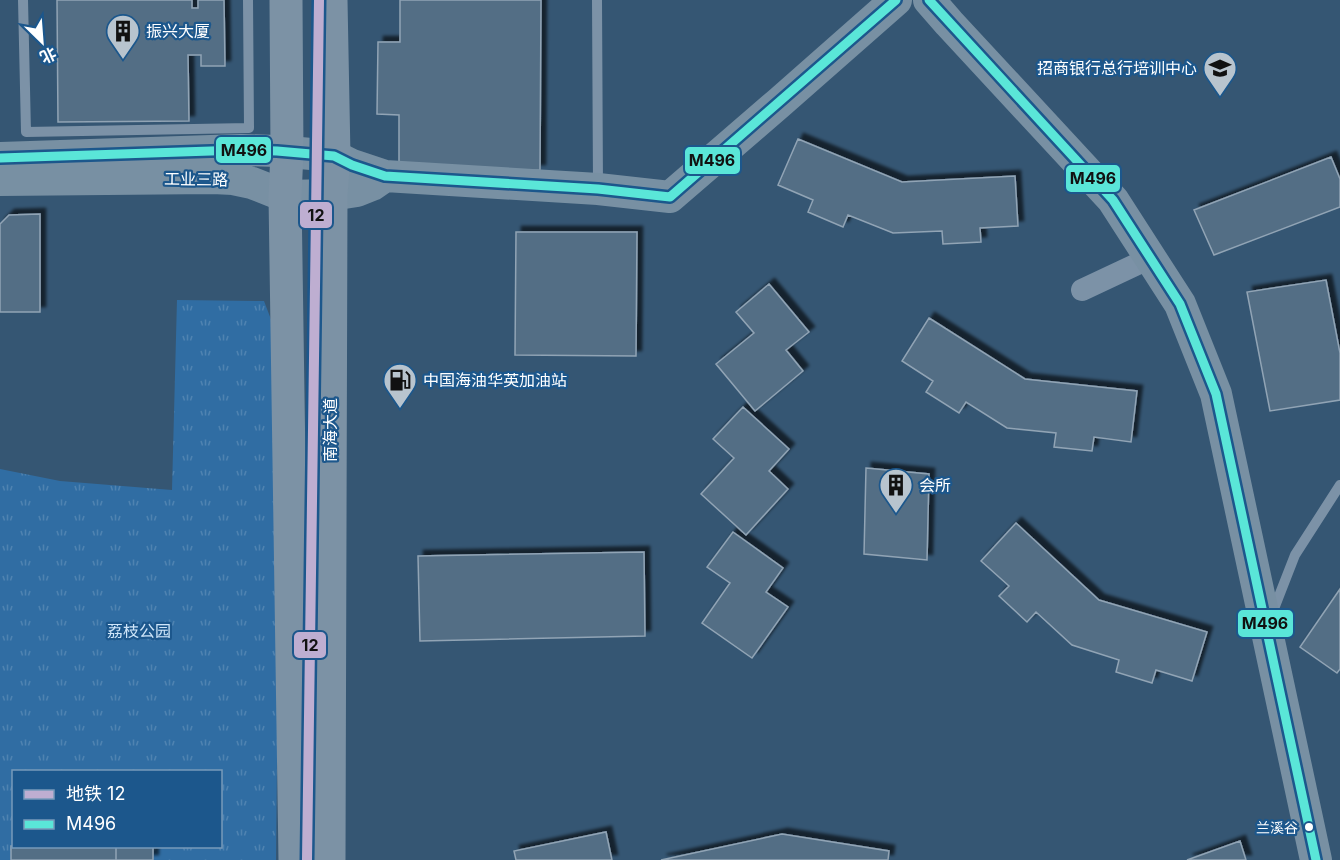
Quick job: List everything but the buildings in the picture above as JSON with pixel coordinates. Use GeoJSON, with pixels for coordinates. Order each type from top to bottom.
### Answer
{"type":"FeatureCollection","features":[{"type":"Feature","properties":{"kind":"main road"},"geometry":{"type":"LineString","coordinates":[[285,0],[287,153],[285,196],[295,860]]}},
{"type":"Feature","properties":{"kind":"main road","name":"南海大道"},"geometry":{"type":"LineString","coordinates":[[329,860],[331,195],[334,156],[331,0]]}},
{"type":"Feature","properties":{"kind":"street","name":"工业三路"},"geometry":{"type":"LineString","coordinates":[[0,158],[241,150],[334,156],[369,172],[385,176],[598,189],[670,197],[896,0]]}},
{"type":"Feature","properties":{"kind":"street"},"geometry":{"type":"LineString","coordinates":[[929,0],[1113,200],[1180,304],[1216,394],[1316,860]]}},
{"type":"Feature","properties":{"kind":"street","name":"工业三路"},"geometry":{"type":"LineString","coordinates":[[0,180],[233,179],[252,183],[285,196],[331,195],[357,190],[372,185],[385,176]]}},
{"type":"Feature","properties":{"kind":"street"},"geometry":{"type":"LineString","coordinates":[[1083,290],[1150,258]]}},
{"type":"Feature","properties":{"kind":"lane"},"geometry":{"type":"LineString","coordinates":[[23,0],[26,132],[249,128],[248,0]]}},
{"type":"Feature","properties":{"kind":"lane"},"geometry":{"type":"LineString","coordinates":[[597,0],[598,189]]}},
{"type":"Feature","properties":{"kind":"lane"},"geometry":{"type":"LineString","coordinates":[[1266,629],[1295,555],[1340,485]]}},
{"type":"Feature","properties":{"kind":"green space","name":"荔枝公园"},"geometry":{"type":"Polygon","coordinates":[[[177,300],[264,301],[281,346],[276,860],[0,860],[0,469],[60,481],[172,490],[177,300]]]}},
{"type":"Feature","properties":{"kind":"metro line","name":"12"},"geometry":{"type":"LineString","coordinates":[[307,860],[319,0]]}},
{"type":"Feature","properties":{"kind":"transit line","name":"M496"},"geometry":{"type":"LineString","coordinates":[[0,158],[241,150],[277,151],[334,156],[352,165],[385,176],[598,189],[670,197],[896,0]]}},
{"type":"Feature","properties":{"kind":"transit line","name":"M496"},"geometry":{"type":"LineString","coordinates":[[929,0],[1113,200],[1180,304],[1216,394],[1316,860]]}},
{"type":"Feature","properties":{"kind":"place","name":"振兴大厦"},"geometry":{"type":"Point","coordinates":[123,60]}},
{"type":"Feature","properties":{"kind":"place","name":"招商银行总行培训中心"},"geometry":{"type":"Point","coordinates":[1220,97]}},
{"type":"Feature","properties":{"kind":"place","name":"中国海油华英加油站"},"geometry":{"type":"Point","coordinates":[400,409]}},
{"type":"Feature","properties":{"kind":"place","name":"会所"},"geometry":{"type":"Point","coordinates":[896,514]}},
{"type":"Feature","properties":{"kind":"place","name":"兰溪谷"},"geometry":{"type":"Point","coordinates":[1309,827]}}]}
